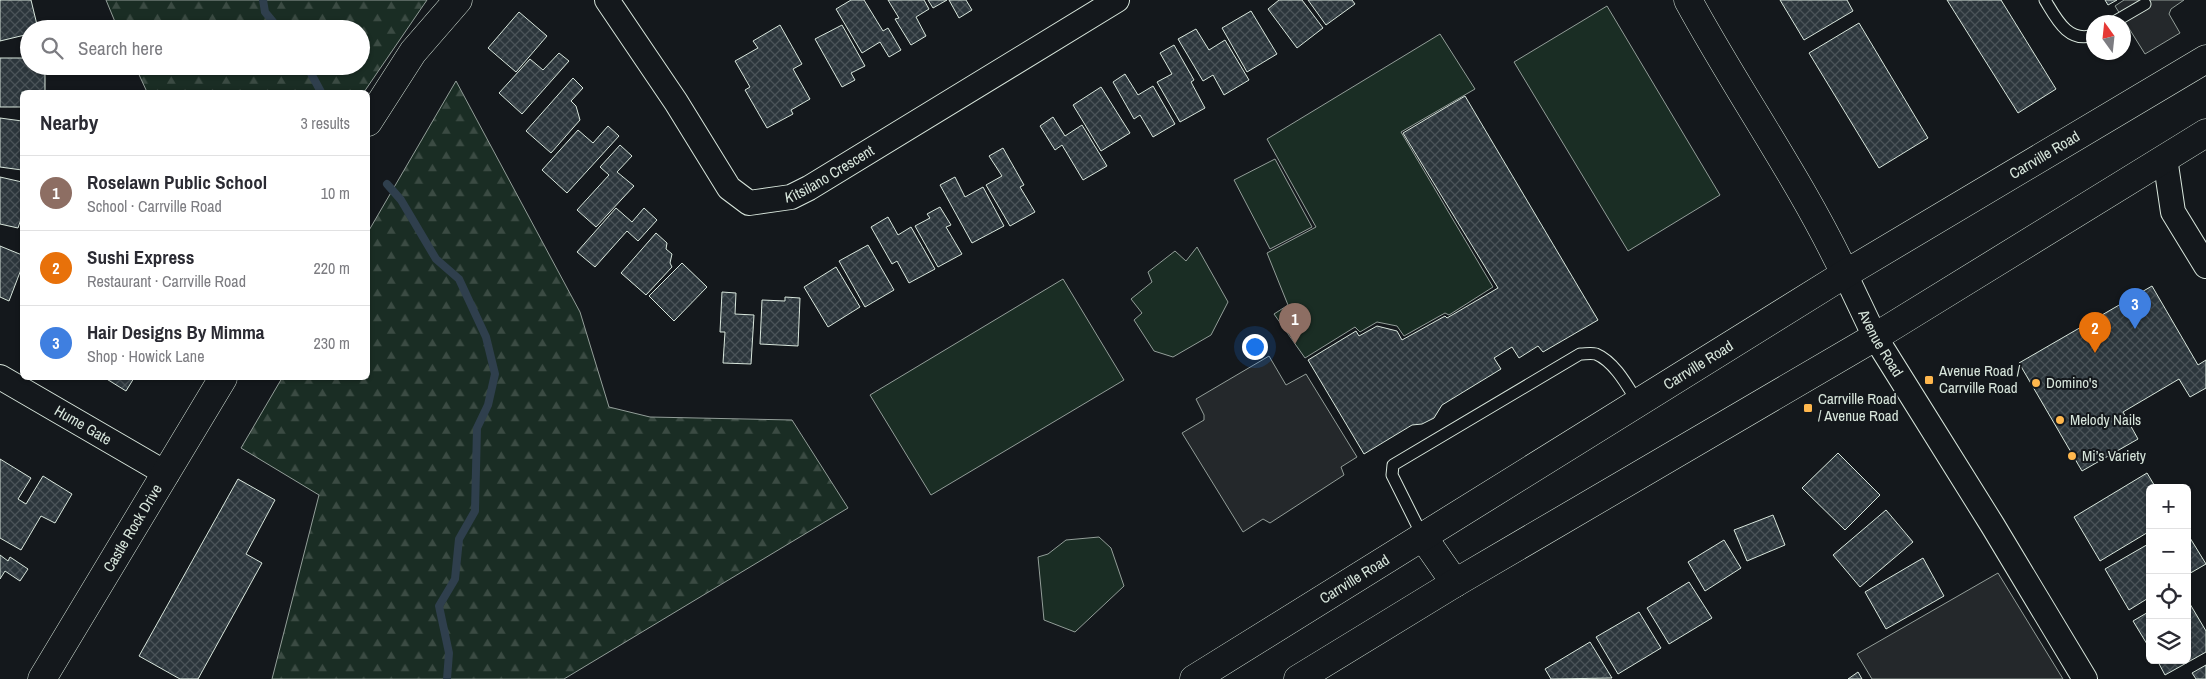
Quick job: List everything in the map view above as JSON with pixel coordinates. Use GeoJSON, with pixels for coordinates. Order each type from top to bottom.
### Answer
{"type":"FeatureCollection","features":[{"type":"Feature","properties":{"kind":"main road"},"geometry":{"type":"LineString","coordinates":[[370,119],[413,52],[458,0]]}},
{"type":"Feature","properties":{"kind":"main road","name":"Avenue Road"},"geometry":{"type":"LineString","coordinates":[[1688,0],[1720,60],[1828,237],[1846,274]]}},
{"type":"Feature","properties":{"kind":"main road","name":"Carrville Road"},"geometry":{"type":"LineString","coordinates":[[1194,679],[1846,274],[2206,59]]}},
{"type":"Feature","properties":{"kind":"main road"},"geometry":{"type":"LineString","coordinates":[[1298,679],[1455,583],[1875,337],[2206,133]]}},
{"type":"Feature","properties":{"kind":"main road","name":"Castle Rock Drive"},"geometry":{"type":"LineString","coordinates":[[42,679],[222,380]]}},
{"type":"Feature","properties":{"kind":"main road"},"geometry":{"type":"LineString","coordinates":[[1423,537],[1455,583]]}},
{"type":"Feature","properties":{"kind":"street","name":"Kitsilano Crescent"},"geometry":{"type":"LineString","coordinates":[[607,0],[676,102],[729,188],[749,203],[791,196],[809,188],[1117,0]]}},
{"type":"Feature","properties":{"kind":"street"},"geometry":{"type":"LineString","coordinates":[[2165,158],[2173,212],[2206,266]]}},
{"type":"Feature","properties":{"kind":"street","name":"Avenue Road"},"geometry":{"type":"LineString","coordinates":[[1846,274],[1875,337],[1994,526],[2085,679]]}},
{"type":"Feature","properties":{"kind":"street","name":"Hume Gate"},"geometry":{"type":"LineString","coordinates":[[0,377],[167,474]]}},
{"type":"Feature","properties":{"kind":"lane"},"geometry":{"type":"LineString","coordinates":[[2045,0],[2063,28],[2080,37],[2086,36]]}},
{"type":"Feature","properties":{"kind":"lane"},"geometry":{"type":"LineString","coordinates":[[2126,15],[2145,4]]}},
{"type":"Feature","properties":{"kind":"lane"},"geometry":{"type":"LineString","coordinates":[[1423,537],[1392,475],[1393,465],[1580,354],[1594,353],[1604,359],[1624,382],[1638,403]]}},
{"type":"Feature","properties":{"kind":"green space"},"geometry":{"type":"Polygon","coordinates":[[[106,0],[427,0],[365,90],[146,90],[139,75],[370,75],[370,20],[114,20],[106,0]]]}},
{"type":"Feature","properties":{"kind":"green space"},"geometry":{"type":"Polygon","coordinates":[[[1607,6],[1720,195],[1628,251],[1514,62],[1607,6]]]}},
{"type":"Feature","properties":{"kind":"green space"},"geometry":{"type":"Polygon","coordinates":[[[1440,34],[1475,89],[1401,132],[1493,287],[1449,315],[1445,313],[1404,336],[1397,326],[1377,322],[1360,332],[1355,327],[1305,358],[1274,314],[1288,305],[1267,253],[1316,227],[1267,139],[1440,34]]]}},
{"type":"Feature","properties":{"kind":"green space"},"geometry":{"type":"Polygon","coordinates":[[[456,81],[580,312],[609,407],[650,417],[792,420],[848,508],[564,679],[272,679],[319,495],[241,448],[281,380],[370,380],[370,229],[456,81]]]}},
{"type":"Feature","properties":{"kind":"green space"},"geometry":{"type":"Polygon","coordinates":[[[1275,159],[1312,227],[1270,249],[1234,180],[1275,159]]]}},
{"type":"Feature","properties":{"kind":"green space"},"geometry":{"type":"Polygon","coordinates":[[[1197,247],[1228,302],[1211,335],[1173,357],[1154,351],[1134,320],[1142,313],[1131,299],[1152,282],[1148,272],[1175,251],[1186,261],[1197,247]]]}},
{"type":"Feature","properties":{"kind":"green space"},"geometry":{"type":"Polygon","coordinates":[[[1063,279],[1124,380],[931,495],[870,395],[1063,279]]]}},
{"type":"Feature","properties":{"kind":"green space"},"geometry":{"type":"Polygon","coordinates":[[[1099,537],[1111,548],[1124,586],[1075,632],[1044,620],[1038,557],[1048,554],[1066,540],[1099,537]]]}},
{"type":"Feature","properties":{"kind":"shaded area"},"geometry":{"type":"Polygon","coordinates":[[[2124,0],[2184,0],[2171,9],[2169,14],[2180,33],[2145,54],[2131,32],[2131,15],[2121,15],[2115,6],[2124,0]]]}},
{"type":"Feature","properties":{"kind":"shaded area"},"geometry":{"type":"Polygon","coordinates":[[[1269,356],[1286,385],[1306,374],[1357,457],[1341,467],[1344,475],[1270,523],[1263,519],[1243,532],[1182,433],[1204,420],[1204,415],[1196,399],[1269,356]]]}},
{"type":"Feature","properties":{"kind":"shaded area"},"geometry":{"type":"Polygon","coordinates":[[[1998,573],[2063,679],[1872,679],[1857,654],[1998,573]]]}},
{"type":"Feature","properties":{"kind":"building"},"geometry":{"type":"Polygon","coordinates":[[[0,0],[31,0],[36,20],[20,20],[20,36],[0,41],[0,0]]]}},
{"type":"Feature","properties":{"kind":"building"},"geometry":{"type":"Polygon","coordinates":[[[851,0],[864,0],[883,31],[888,28],[901,50],[889,57],[880,42],[862,53],[836,9],[851,0]]]}},
{"type":"Feature","properties":{"kind":"building"},"geometry":{"type":"Polygon","coordinates":[[[888,0],[924,0],[929,9],[916,17],[926,36],[911,45],[895,19],[899,18],[888,0]]]}},
{"type":"Feature","properties":{"kind":"building"},"geometry":{"type":"Polygon","coordinates":[[[928,0],[947,0],[933,8],[928,0]]]}},
{"type":"Feature","properties":{"kind":"building"},"geometry":{"type":"Polygon","coordinates":[[[949,0],[966,0],[972,10],[959,18],[949,0]]]}},
{"type":"Feature","properties":{"kind":"building"},"geometry":{"type":"Polygon","coordinates":[[[1279,0],[1302,0],[1323,28],[1297,48],[1268,9],[1279,0]]]}},
{"type":"Feature","properties":{"kind":"building"},"geometry":{"type":"Polygon","coordinates":[[[1308,0],[1352,0],[1355,4],[1326,25],[1308,0]]]}},
{"type":"Feature","properties":{"kind":"building"},"geometry":{"type":"Polygon","coordinates":[[[1780,0],[1847,0],[1853,11],[1804,40],[1780,0]]]}},
{"type":"Feature","properties":{"kind":"building"},"geometry":{"type":"Polygon","coordinates":[[[1947,0],[2001,0],[2056,89],[2018,113],[1947,0]]]}},
{"type":"Feature","properties":{"kind":"building"},"geometry":{"type":"Polygon","coordinates":[[[2105,0],[2117,0],[2108,5],[2105,0]]]}},
{"type":"Feature","properties":{"kind":"building"},"geometry":{"type":"Polygon","coordinates":[[[1251,11],[1277,54],[1247,72],[1222,28],[1251,11]]]}},
{"type":"Feature","properties":{"kind":"building"},"geometry":{"type":"Polygon","coordinates":[[[519,12],[547,36],[516,72],[488,48],[519,12]]]}},
{"type":"Feature","properties":{"kind":"building"},"geometry":{"type":"Polygon","coordinates":[[[1859,23],[1928,138],[1879,168],[1809,53],[1859,23]]]}},
{"type":"Feature","properties":{"kind":"building"},"geometry":{"type":"Polygon","coordinates":[[[780,25],[802,64],[793,69],[810,99],[791,110],[793,114],[767,128],[745,90],[750,87],[735,61],[758,48],[753,41],[780,25]]]}},
{"type":"Feature","properties":{"kind":"building"},"geometry":{"type":"Polygon","coordinates":[[[842,25],[865,66],[851,73],[855,80],[842,87],[815,39],[842,25]]]}},
{"type":"Feature","properties":{"kind":"building"},"geometry":{"type":"Polygon","coordinates":[[[1196,29],[1209,50],[1225,40],[1249,80],[1224,95],[1213,75],[1203,81],[1178,39],[1196,29]]]}},
{"type":"Feature","properties":{"kind":"building"},"geometry":{"type":"Polygon","coordinates":[[[1174,45],[1194,80],[1191,82],[1205,108],[1180,122],[1157,82],[1172,74],[1160,53],[1174,45]]]}},
{"type":"Feature","properties":{"kind":"building"},"geometry":{"type":"Polygon","coordinates":[[[559,53],[569,61],[522,114],[499,93],[530,59],[543,70],[559,53]]]}},
{"type":"Feature","properties":{"kind":"building"},"geometry":{"type":"Polygon","coordinates":[[[0,58],[20,58],[20,75],[45,75],[45,90],[20,90],[20,107],[0,107],[0,58]]]}},
{"type":"Feature","properties":{"kind":"building"},"geometry":{"type":"Polygon","coordinates":[[[1125,74],[1138,95],[1153,86],[1175,124],[1153,137],[1140,115],[1134,119],[1113,82],[1125,74]]]}},
{"type":"Feature","properties":{"kind":"building"},"geometry":{"type":"Polygon","coordinates":[[[573,78],[583,88],[571,101],[576,106],[580,120],[551,153],[526,131],[573,78]]]}},
{"type":"Feature","properties":{"kind":"building"},"geometry":{"type":"Polygon","coordinates":[[[1101,87],[1130,133],[1101,151],[1073,105],[1101,87]]]}},
{"type":"Feature","properties":{"kind":"building"},"geometry":{"type":"Polygon","coordinates":[[[1465,96],[1598,320],[1543,352],[1538,346],[1519,358],[1512,347],[1494,358],[1501,369],[1442,405],[1434,418],[1422,424],[1412,425],[1364,454],[1308,360],[1356,331],[1359,336],[1377,326],[1397,331],[1402,340],[1445,316],[1447,318],[1498,288],[1403,133],[1465,96]]]}},
{"type":"Feature","properties":{"kind":"building"},"geometry":{"type":"Polygon","coordinates":[[[1053,117],[1065,136],[1082,125],[1107,166],[1083,180],[1062,145],[1055,150],[1040,126],[1053,117]]]}},
{"type":"Feature","properties":{"kind":"building"},"geometry":{"type":"Polygon","coordinates":[[[0,118],[20,121],[20,170],[0,167],[0,118]]]}},
{"type":"Feature","properties":{"kind":"building"},"geometry":{"type":"Polygon","coordinates":[[[608,126],[619,136],[567,193],[542,170],[578,130],[593,143],[608,126]]]}},
{"type":"Feature","properties":{"kind":"building"},"geometry":{"type":"Polygon","coordinates":[[[620,145],[632,156],[617,172],[634,186],[596,227],[577,210],[609,175],[600,167],[620,145]]]}},
{"type":"Feature","properties":{"kind":"building"},"geometry":{"type":"Polygon","coordinates":[[[1003,148],[1024,185],[1020,187],[1035,212],[1010,226],[986,185],[1002,176],[989,156],[1003,148]]]}},
{"type":"Feature","properties":{"kind":"building"},"geometry":{"type":"Polygon","coordinates":[[[0,177],[20,182],[20,222],[18,228],[0,224],[0,177]]]}},
{"type":"Feature","properties":{"kind":"building"},"geometry":{"type":"Polygon","coordinates":[[[955,177],[965,197],[983,187],[1004,226],[972,243],[940,185],[955,177]]]}},
{"type":"Feature","properties":{"kind":"building"},"geometry":{"type":"Polygon","coordinates":[[[940,207],[951,225],[946,227],[962,254],[938,267],[915,226],[930,218],[927,214],[940,207]]]}},
{"type":"Feature","properties":{"kind":"building"},"geometry":{"type":"Polygon","coordinates":[[[616,208],[632,222],[644,208],[657,220],[638,241],[627,231],[595,267],[577,252],[616,208]]]}},
{"type":"Feature","properties":{"kind":"building"},"geometry":{"type":"Polygon","coordinates":[[[888,217],[898,235],[911,227],[935,269],[909,283],[897,261],[892,264],[871,227],[888,217]]]}},
{"type":"Feature","properties":{"kind":"building"},"geometry":{"type":"Polygon","coordinates":[[[656,233],[667,243],[666,249],[672,254],[670,263],[672,267],[646,295],[621,273],[656,233]]]}},
{"type":"Feature","properties":{"kind":"building"},"geometry":{"type":"Polygon","coordinates":[[[868,245],[894,290],[865,307],[839,261],[868,245]]]}},
{"type":"Feature","properties":{"kind":"building"},"geometry":{"type":"Polygon","coordinates":[[[0,246],[20,254],[20,272],[9,301],[0,297],[0,246]]]}},
{"type":"Feature","properties":{"kind":"building"},"geometry":{"type":"Polygon","coordinates":[[[682,263],[707,287],[674,321],[649,296],[682,263]]]}},
{"type":"Feature","properties":{"kind":"building"},"geometry":{"type":"Polygon","coordinates":[[[836,267],[860,307],[828,327],[804,287],[836,267]]]}},
{"type":"Feature","properties":{"kind":"building"},"geometry":{"type":"Polygon","coordinates":[[[2152,286],[2198,365],[2206,360],[2206,388],[2190,397],[2179,379],[2123,412],[2138,439],[2082,471],[2019,363],[2152,286]]]}},
{"type":"Feature","properties":{"kind":"building"},"geometry":{"type":"Polygon","coordinates":[[[722,292],[736,293],[735,314],[754,315],[751,364],[723,363],[725,332],[720,332],[722,292]]]}},
{"type":"Feature","properties":{"kind":"building"},"geometry":{"type":"Polygon","coordinates":[[[785,297],[800,298],[798,346],[760,344],[762,300],[785,301],[785,297]]]}},
{"type":"Feature","properties":{"kind":"building"},"geometry":{"type":"Polygon","coordinates":[[[108,380],[133,380],[126,391],[108,380]]]}},
{"type":"Feature","properties":{"kind":"building"},"geometry":{"type":"Polygon","coordinates":[[[1838,453],[1880,495],[1845,530],[1802,488],[1838,453]]]}},
{"type":"Feature","properties":{"kind":"building"},"geometry":{"type":"Polygon","coordinates":[[[0,459],[31,478],[18,499],[26,504],[43,476],[72,494],[55,523],[41,516],[21,550],[0,538],[0,459]]]}},
{"type":"Feature","properties":{"kind":"building"},"geometry":{"type":"Polygon","coordinates":[[[2147,473],[2154,484],[2146,484],[2146,533],[2100,561],[2074,517],[2147,473]]]}},
{"type":"Feature","properties":{"kind":"building"},"geometry":{"type":"Polygon","coordinates":[[[238,479],[275,500],[246,554],[262,563],[198,679],[180,679],[139,656],[238,479]]]}},
{"type":"Feature","properties":{"kind":"building"},"geometry":{"type":"Polygon","coordinates":[[[1886,510],[1913,542],[1860,587],[1833,555],[1886,510]]]}},
{"type":"Feature","properties":{"kind":"building"},"geometry":{"type":"Polygon","coordinates":[[[1773,515],[1785,545],[1747,561],[1734,530],[1773,515]]]}},
{"type":"Feature","properties":{"kind":"building"},"geometry":{"type":"Polygon","coordinates":[[[1724,540],[1741,568],[1705,591],[1688,562],[1724,540]]]}},
{"type":"Feature","properties":{"kind":"building"},"geometry":{"type":"Polygon","coordinates":[[[2191,540],[2206,564],[2191,573],[2191,540]]]}},
{"type":"Feature","properties":{"kind":"building"},"geometry":{"type":"Polygon","coordinates":[[[2146,545],[2146,599],[2129,610],[2105,569],[2146,545]]]}},
{"type":"Feature","properties":{"kind":"building"},"geometry":{"type":"Polygon","coordinates":[[[0,555],[8,561],[10,557],[28,569],[20,581],[5,571],[0,579],[0,555]]]}},
{"type":"Feature","properties":{"kind":"building"},"geometry":{"type":"Polygon","coordinates":[[[1923,558],[1944,596],[1886,629],[1865,592],[1923,558]]]}},
{"type":"Feature","properties":{"kind":"building"},"geometry":{"type":"Polygon","coordinates":[[[1689,582],[1712,618],[1669,644],[1647,608],[1689,582]]]}},
{"type":"Feature","properties":{"kind":"building"},"geometry":{"type":"Polygon","coordinates":[[[2191,606],[2206,631],[2206,652],[2191,660],[2191,606]]]}},
{"type":"Feature","properties":{"kind":"building"},"geometry":{"type":"Polygon","coordinates":[[[1639,612],[1661,648],[1618,674],[1596,637],[1639,612]]]}},
{"type":"Feature","properties":{"kind":"building"},"geometry":{"type":"Polygon","coordinates":[[[2146,613],[2146,642],[2133,621],[2146,613]]]}},
{"type":"Feature","properties":{"kind":"building"},"geometry":{"type":"Polygon","coordinates":[[[1590,642],[1612,678],[1551,679],[1545,669],[1590,642]]]}},
{"type":"Feature","properties":{"kind":"building"},"geometry":{"type":"Polygon","coordinates":[[[2159,664],[2185,664],[2165,675],[2159,664]]]}},
{"type":"Feature","properties":{"kind":"building"},"geometry":{"type":"Polygon","coordinates":[[[2206,665],[2206,679],[2196,679],[2192,673],[2206,665]]]}},
{"type":"Feature","properties":{"kind":"building"},"geometry":{"type":"Polygon","coordinates":[[[1858,672],[1862,679],[1848,679],[1858,672]]]}},
{"type":"Feature","properties":{"kind":"waterway"},"geometry":{"type":"LineString","coordinates":[[263,0],[265,12],[272,20]]}},
{"type":"Feature","properties":{"kind":"waterway"},"geometry":{"type":"LineString","coordinates":[[312,75],[320,90]]}},
{"type":"Feature","properties":{"kind":"waterway"},"geometry":{"type":"LineString","coordinates":[[387,184],[401,200],[436,259],[459,279],[486,337],[495,374],[488,405],[477,428],[475,511],[459,539],[455,579],[439,606],[449,653],[447,679]]}},
{"type":"Feature","properties":{"kind":"place","name":"Hair Designs By Mimma"},"geometry":{"type":"Point","coordinates":[2135,329]}},
{"type":"Feature","properties":{"kind":"place","name":"Roselawn Public School"},"geometry":{"type":"Point","coordinates":[1295,344]}},
{"type":"Feature","properties":{"kind":"place","name":"Sushi Express"},"geometry":{"type":"Point","coordinates":[2095,353]}},
{"type":"Feature","properties":{"kind":"place","name":"Avenue Road / Carrville Road"},"geometry":{"type":"Point","coordinates":[1929,380]}},
{"type":"Feature","properties":{"kind":"place","name":"Domino's"},"geometry":{"type":"Point","coordinates":[2036,383]}},
{"type":"Feature","properties":{"kind":"place","name":"Carrville Road / Avenue Road"},"geometry":{"type":"Point","coordinates":[1808,408]}},
{"type":"Feature","properties":{"kind":"place","name":"Melody Nails"},"geometry":{"type":"Point","coordinates":[2060,420]}},
{"type":"Feature","properties":{"kind":"place","name":"Mi’s Variety"},"geometry":{"type":"Point","coordinates":[2072,456]}}]}
